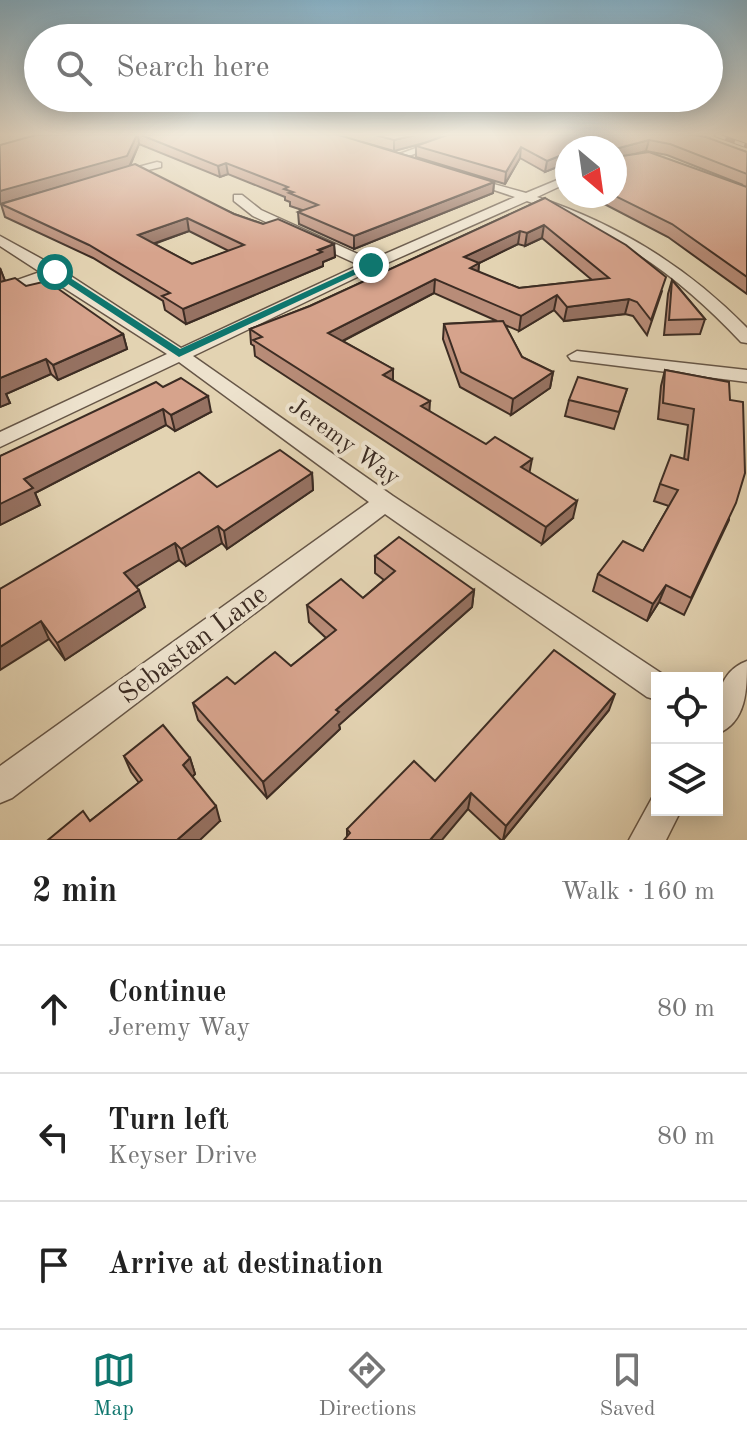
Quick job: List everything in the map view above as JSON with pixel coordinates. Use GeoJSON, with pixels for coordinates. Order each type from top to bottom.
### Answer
{"type":"FeatureCollection","features":[{"type":"Feature","properties":{"kind":"street"},"geometry":{"type":"LineString","coordinates":[[100,180],[122,174]]}},
{"type":"Feature","properties":{"kind":"street"},"geometry":{"type":"LineString","coordinates":[[455,174],[602,225],[695,283],[747,338]]}},
{"type":"Feature","properties":{"kind":"street"},"geometry":{"type":"LineString","coordinates":[[0,440],[371,265],[555,184]]}},
{"type":"Feature","properties":{"kind":"street"},"geometry":{"type":"LineString","coordinates":[[238,198],[257,213],[371,265]]}},
{"type":"Feature","properties":{"kind":"street","name":"Jeremy Way"},"geometry":{"type":"LineString","coordinates":[[0,240],[55,272],[179,354],[385,502],[651,683]]}},
{"type":"Feature","properties":{"kind":"street"},"geometry":{"type":"LineString","coordinates":[[0,291],[55,272]]}},
{"type":"Feature","properties":{"kind":"street"},"geometry":{"type":"LineString","coordinates":[[577,356],[747,376]]}},
{"type":"Feature","properties":{"kind":"street","name":"Sebastan Lane"},"geometry":{"type":"LineString","coordinates":[[0,786],[385,502]]}},
{"type":"Feature","properties":{"kind":"street"},"geometry":{"type":"LineString","coordinates":[[723,710],[747,674]]}},
{"type":"Feature","properties":{"kind":"street"},"geometry":{"type":"LineString","coordinates":[[647,840],[661,816]]}},
{"type":"Feature","properties":{"kind":"building"},"geometry":{"type":"Polygon","coordinates":[[[0,174],[61,174],[0,191],[0,174]]]}},
{"type":"Feature","properties":{"kind":"building"},"geometry":{"type":"Polygon","coordinates":[[[101,174],[155,174],[234,214],[263,224],[278,219],[334,244],[318,250],[322,252],[183,309],[162,296],[170,293],[89,245],[1,204],[101,174]],[[187,218],[138,235],[192,264],[244,245],[187,218]]]}},
{"type":"Feature","properties":{"kind":"building"},"geometry":{"type":"Polygon","coordinates":[[[255,174],[468,174],[494,182],[354,236],[298,212],[318,205],[289,193],[293,192],[284,189],[288,187],[255,174]]]}},
{"type":"Feature","properties":{"kind":"building"},"geometry":{"type":"Polygon","coordinates":[[[627,174],[711,174],[747,187],[747,277],[672,224],[627,202],[627,174]]]}},
{"type":"Feature","properties":{"kind":"building"},"geometry":{"type":"Polygon","coordinates":[[[545,198],[555,204],[555,208],[562,208],[626,245],[666,277],[651,320],[637,302],[629,299],[567,307],[557,295],[521,316],[435,279],[328,333],[393,369],[383,375],[430,401],[421,406],[486,444],[495,437],[532,459],[521,467],[577,501],[546,527],[253,340],[262,337],[250,329],[310,306],[545,198]],[[544,225],[527,233],[520,231],[464,257],[479,263],[470,268],[519,288],[609,278],[544,225]]]}},
{"type":"Feature","properties":{"kind":"building"},"geometry":{"type":"Polygon","coordinates":[[[15,278],[26,286],[47,281],[123,334],[53,365],[46,359],[0,378],[0,282],[15,278]]]}},
{"type":"Feature","properties":{"kind":"building"},"geometry":{"type":"Polygon","coordinates":[[[672,280],[705,319],[669,320],[672,280]]]}},
{"type":"Feature","properties":{"kind":"building"},"geometry":{"type":"Polygon","coordinates":[[[503,321],[522,357],[553,372],[513,399],[461,372],[444,324],[503,321]]]}},
{"type":"Feature","properties":{"kind":"building"},"geometry":{"type":"Polygon","coordinates":[[[665,370],[729,382],[730,400],[743,402],[745,473],[736,503],[691,598],[666,585],[653,604],[598,574],[623,541],[643,551],[678,490],[660,484],[671,455],[688,460],[694,409],[663,403],[665,370]]]}},
{"type":"Feature","properties":{"kind":"building"},"geometry":{"type":"Polygon","coordinates":[[[578,377],[627,389],[619,412],[569,400],[578,377]]]}},
{"type":"Feature","properties":{"kind":"building"},"geometry":{"type":"Polygon","coordinates":[[[181,378],[208,396],[171,415],[163,409],[24,479],[33,488],[0,504],[0,456],[156,382],[163,387],[181,378]]]}},
{"type":"Feature","properties":{"kind":"building"},"geometry":{"type":"Polygon","coordinates":[[[280,450],[312,473],[224,531],[218,526],[181,549],[175,543],[124,573],[139,590],[57,643],[41,621],[0,647],[0,589],[199,472],[217,487],[280,450]]]}},
{"type":"Feature","properties":{"kind":"building"},"geometry":{"type":"Polygon","coordinates":[[[399,537],[474,590],[336,710],[339,712],[263,782],[193,703],[227,677],[235,684],[275,652],[291,666],[336,630],[307,605],[341,579],[363,598],[395,571],[375,556],[399,537]]]}},
{"type":"Feature","properties":{"kind":"building"},"geometry":{"type":"Polygon","coordinates":[[[554,650],[615,694],[506,826],[471,793],[430,840],[344,840],[350,833],[347,829],[414,761],[435,781],[554,650]]]}},
{"type":"Feature","properties":{"kind":"building"},"geometry":{"type":"Polygon","coordinates":[[[163,725],[190,758],[183,765],[216,806],[177,840],[48,840],[83,811],[90,821],[142,780],[124,756],[163,725]]]}},
{"type":"Feature","properties":{"kind":"route"},"geometry":{"type":"LineString","coordinates":[[55,272],[179,354],[371,265]]}}]}
